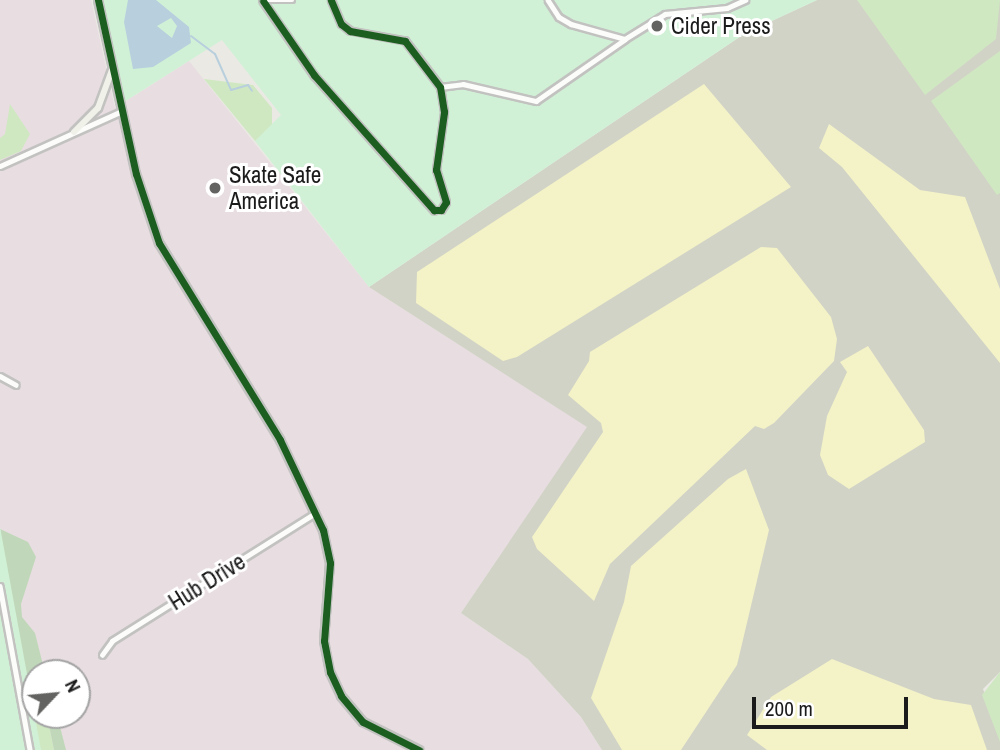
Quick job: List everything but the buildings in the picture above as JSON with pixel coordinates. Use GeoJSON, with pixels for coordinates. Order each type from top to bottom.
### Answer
{"type":"FeatureCollection","features":[{"type":"Feature","properties":{"kind":"main road"},"geometry":{"type":"LineString","coordinates":[[98,0],[136,174],[159,243],[280,440],[315,512],[330,563],[324,630],[330,672],[341,696],[363,722],[419,750]]}},
{"type":"Feature","properties":{"kind":"main road"},"geometry":{"type":"LineString","coordinates":[[74,132],[98,108],[113,68]]}},
{"type":"Feature","properties":{"kind":"street"},"geometry":{"type":"LineString","coordinates":[[262,1],[292,0]]}},
{"type":"Feature","properties":{"kind":"street"},"geometry":{"type":"LineString","coordinates":[[262,1],[314,75],[437,211],[446,202],[436,170],[443,112],[440,87],[405,41],[350,31],[341,24],[331,0]]}},
{"type":"Feature","properties":{"kind":"street"},"geometry":{"type":"LineString","coordinates":[[548,0],[559,17],[604,36],[625,40]]}},
{"type":"Feature","properties":{"kind":"street"},"geometry":{"type":"LineString","coordinates":[[440,87],[463,84],[530,102],[665,14],[727,8],[745,0]]}},
{"type":"Feature","properties":{"kind":"street"},"geometry":{"type":"LineString","coordinates":[[604,36],[610,44],[608,52]]}},
{"type":"Feature","properties":{"kind":"street"},"geometry":{"type":"LineString","coordinates":[[0,166],[122,111]]}},
{"type":"Feature","properties":{"kind":"street"},"geometry":{"type":"LineString","coordinates":[[0,376],[16,385]]}},
{"type":"Feature","properties":{"kind":"street","name":"Hub Drive"},"geometry":{"type":"LineString","coordinates":[[102,655],[112,641],[315,512]]}},
{"type":"Feature","properties":{"kind":"street"},"geometry":{"type":"LineString","coordinates":[[0,586],[30,750]]}},
{"type":"Feature","properties":{"kind":"shaded area"},"geometry":{"type":"Polygon","coordinates":[[[0,0],[91,0],[115,108],[189,61],[369,287],[588,427],[461,613],[528,659],[581,717],[602,750],[41,750],[37,729],[91,729],[91,659],[24,659],[0,527],[0,0]]]}},
{"type":"Feature","properties":{"kind":"shaded area"},"geometry":{"type":"Polygon","coordinates":[[[817,0],[1000,0],[1000,672],[983,689],[1000,734],[1000,750],[602,750],[581,717],[528,659],[461,613],[587,427],[369,287],[744,34],[817,0]]]}},
{"type":"Feature","properties":{"kind":"green space"},"geometry":{"type":"Polygon","coordinates":[[[102,0],[817,0],[744,34],[369,287],[255,141],[281,115],[222,40],[124,102],[102,0]]]}},
{"type":"Feature","properties":{"kind":"green space"},"geometry":{"type":"Polygon","coordinates":[[[857,0],[1000,0],[996,39],[925,95],[857,0]]]}},
{"type":"Feature","properties":{"kind":"green space"},"geometry":{"type":"Polygon","coordinates":[[[1000,51],[1000,193],[997,195],[931,101],[1000,51]]]}},
{"type":"Feature","properties":{"kind":"green space"},"geometry":{"type":"Polygon","coordinates":[[[204,79],[253,85],[272,108],[272,148],[255,141],[204,79]]]}},
{"type":"Feature","properties":{"kind":"green space"},"geometry":{"type":"Polygon","coordinates":[[[10,104],[30,134],[21,151],[0,160],[0,138],[5,134],[10,104]]]}},
{"type":"Feature","properties":{"kind":"green space"},"geometry":{"type":"Polygon","coordinates":[[[0,527],[24,659],[21,659],[21,729],[37,729],[41,750],[0,750],[0,527]]]}},
{"type":"Feature","properties":{"kind":"green space"},"geometry":{"type":"Polygon","coordinates":[[[0,529],[28,542],[36,557],[21,604],[22,617],[35,633],[42,659],[21,659],[21,670],[0,529]]]}},
{"type":"Feature","properties":{"kind":"green space"},"geometry":{"type":"Polygon","coordinates":[[[1000,672],[1000,742],[982,695],[1000,672]]]}},
{"type":"Feature","properties":{"kind":"green space"},"geometry":{"type":"Polygon","coordinates":[[[30,729],[50,729],[54,750],[34,750],[30,729]]]}},
{"type":"Feature","properties":{"kind":"green space"},"geometry":{"type":"Polygon","coordinates":[[[50,729],[61,729],[66,750],[54,750],[50,729]]]}},
{"type":"Feature","properties":{"kind":"sand"},"geometry":{"type":"Polygon","coordinates":[[[704,84],[791,187],[517,357],[503,361],[416,303],[417,272],[704,84]]]}},
{"type":"Feature","properties":{"kind":"sand"},"geometry":{"type":"Polygon","coordinates":[[[829,124],[920,190],[965,197],[1000,289],[1000,363],[842,167],[819,148],[829,124]]]}},
{"type":"Feature","properties":{"kind":"sand"},"geometry":{"type":"Polygon","coordinates":[[[761,247],[777,248],[831,317],[837,339],[834,361],[774,423],[764,429],[755,426],[610,564],[594,601],[537,549],[532,537],[603,432],[601,423],[568,395],[589,361],[590,352],[761,247]]]}},
{"type":"Feature","properties":{"kind":"sand"},"geometry":{"type":"Polygon","coordinates":[[[868,346],[924,430],[925,442],[849,489],[828,475],[820,455],[827,416],[847,372],[840,362],[868,346]]]}},
{"type":"Feature","properties":{"kind":"sand"},"geometry":{"type":"Polygon","coordinates":[[[746,469],[769,530],[737,665],[681,750],[622,750],[591,698],[624,602],[631,566],[728,479],[746,469]]]}},
{"type":"Feature","properties":{"kind":"sand"},"geometry":{"type":"Polygon","coordinates":[[[832,659],[934,699],[971,705],[987,750],[767,750],[747,735],[771,697],[832,659]]]}},
{"type":"Feature","properties":{"kind":"water"},"geometry":{"type":"Polygon","coordinates":[[[128,0],[156,0],[189,27],[191,43],[153,67],[133,69],[124,22],[128,0]],[[171,18],[157,26],[172,38],[177,26],[171,18]]]}},
{"type":"Feature","properties":{"kind":"waterway"},"geometry":{"type":"LineString","coordinates":[[191,36],[215,54],[231,90],[248,85],[252,91]]}},
{"type":"Feature","properties":{"kind":"cycle path"},"geometry":{"type":"LineString","coordinates":[[98,0],[136,174],[159,243],[280,440],[323,530],[330,563],[324,641],[330,672],[341,696],[363,722],[419,750]]}},
{"type":"Feature","properties":{"kind":"cycle path"},"geometry":{"type":"LineString","coordinates":[[263,1],[314,75],[434,210],[441,210],[446,202],[436,170],[444,112],[440,87],[405,41],[350,31],[341,24],[331,0]]}},
{"type":"Feature","properties":{"kind":"place","name":"Cider Press"},"geometry":{"type":"Point","coordinates":[657,26]}},
{"type":"Feature","properties":{"kind":"place","name":"Skate Safe America"},"geometry":{"type":"Point","coordinates":[215,188]}}]}
